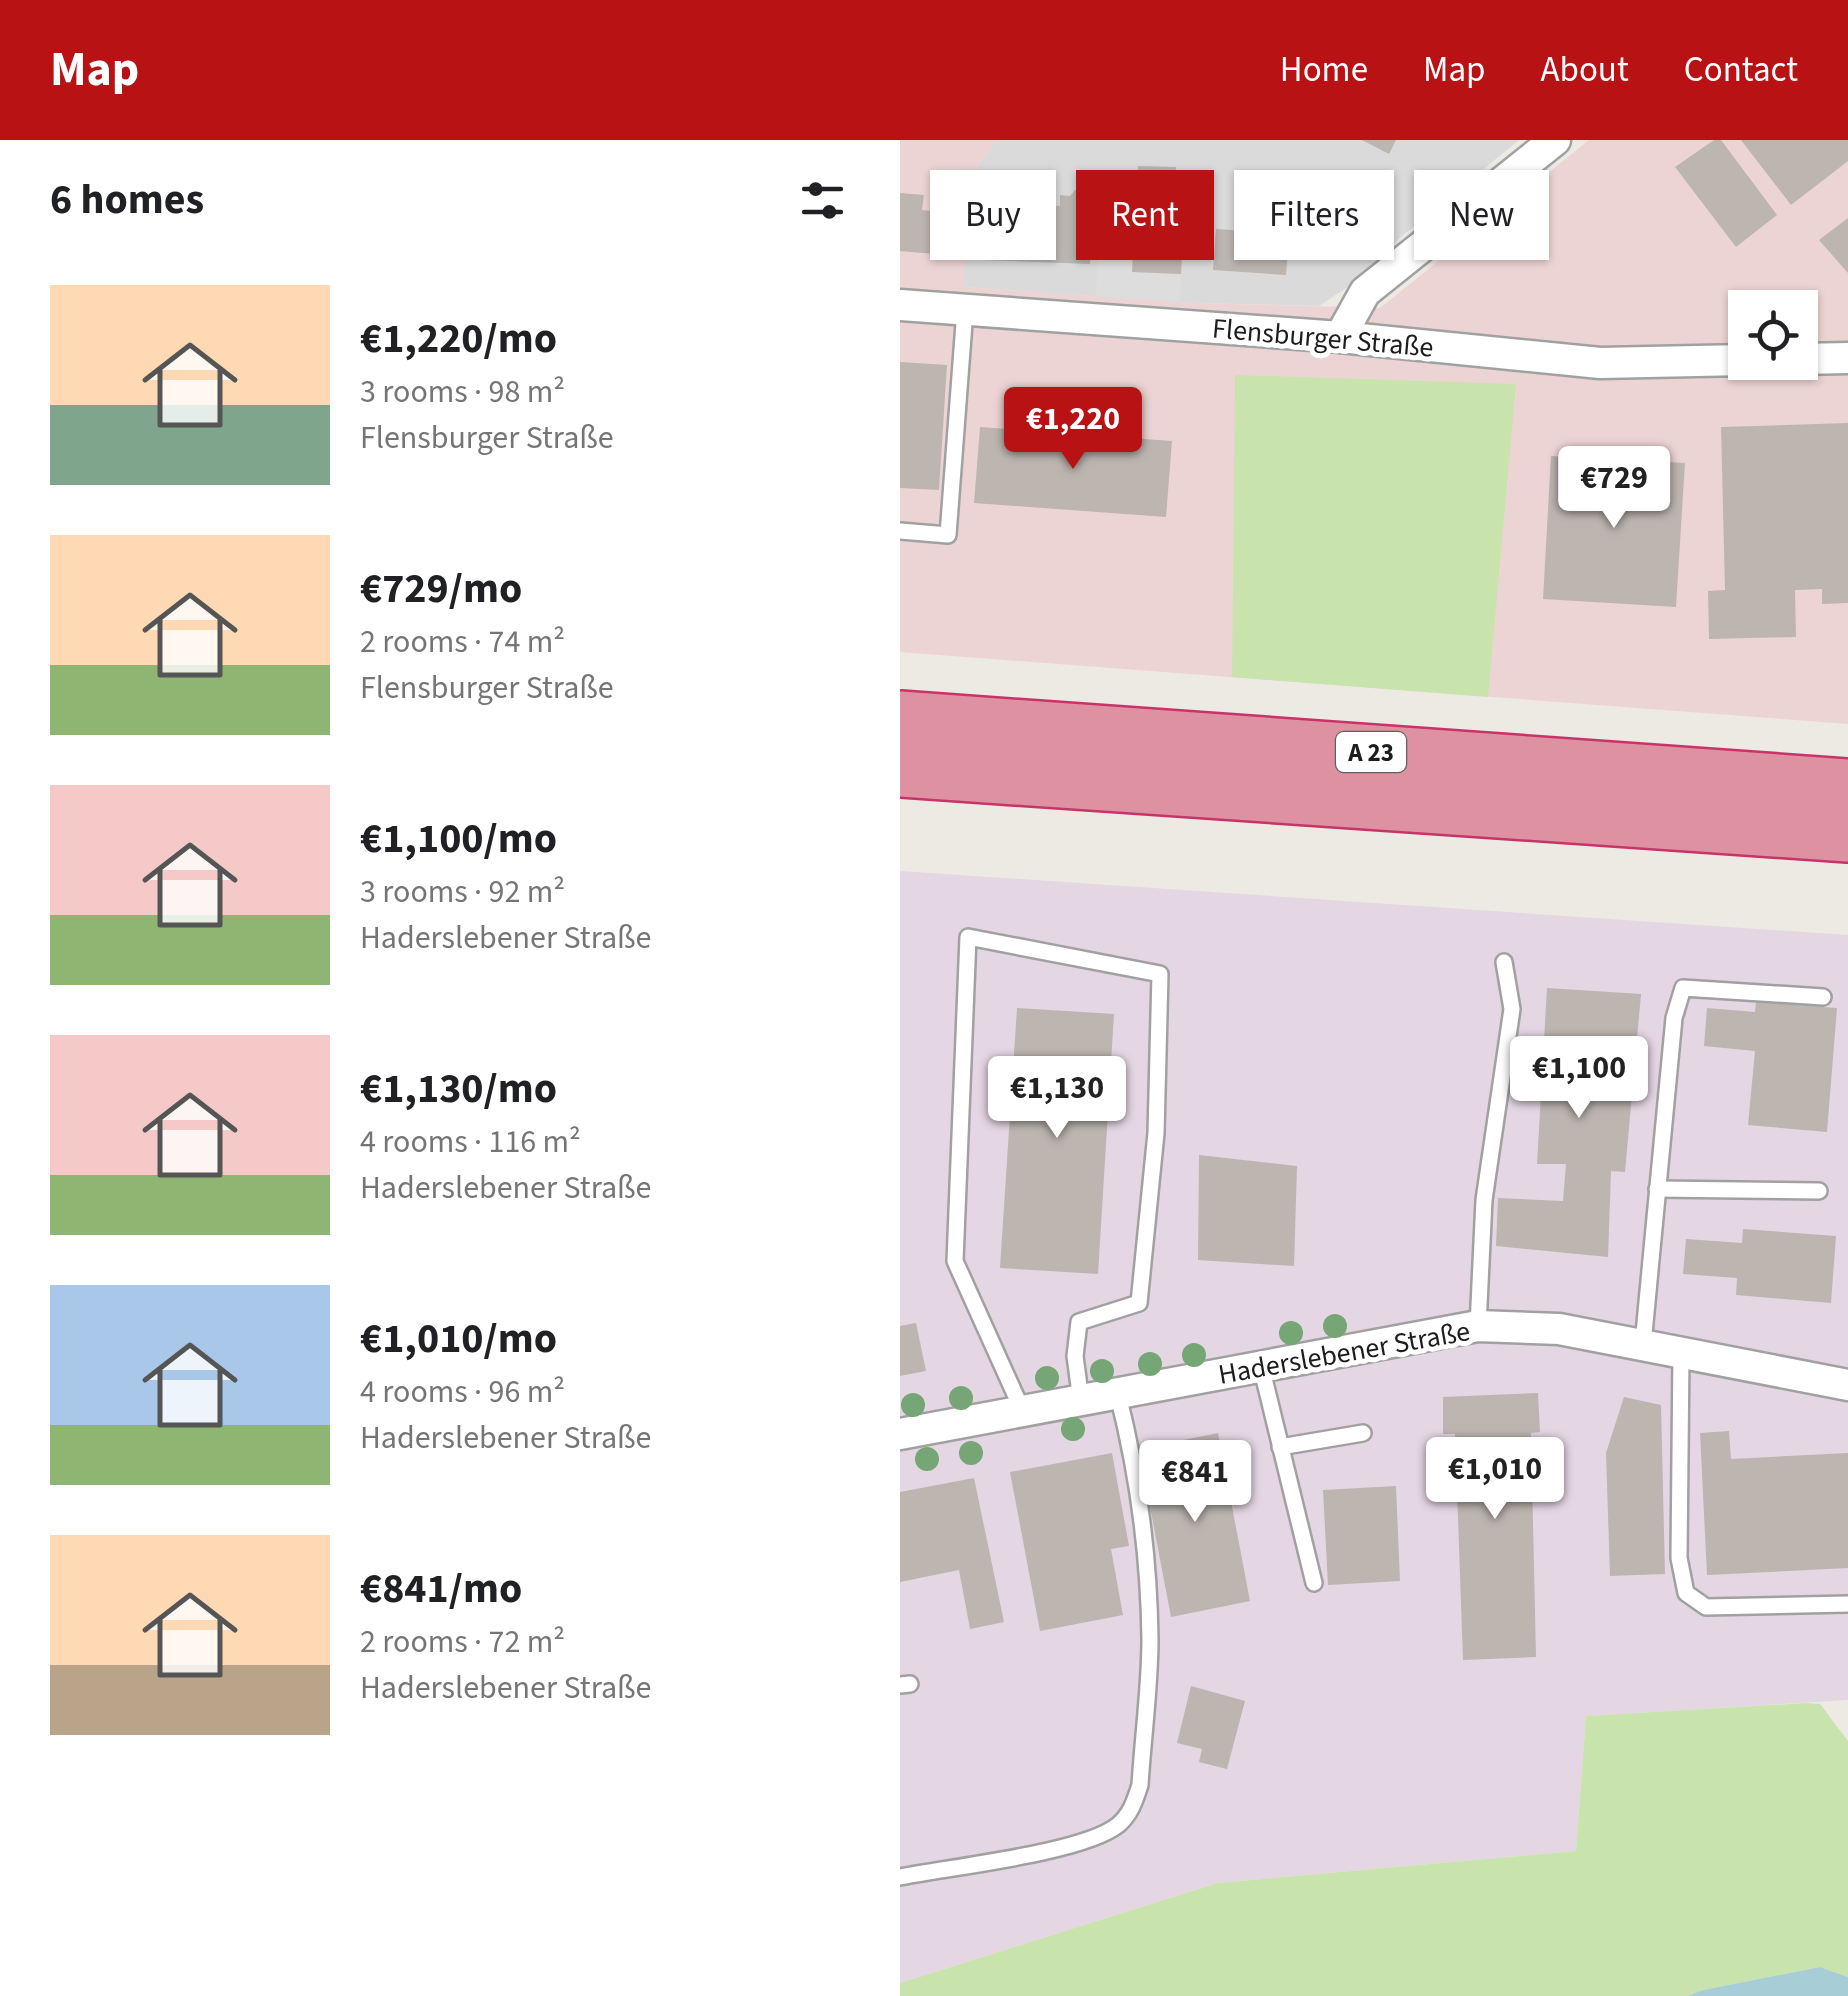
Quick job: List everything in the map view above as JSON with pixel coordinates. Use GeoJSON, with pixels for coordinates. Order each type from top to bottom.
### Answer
{"type":"FeatureCollection","features":[{"type":"Feature","properties":{"kind":"highway","name":"A 23"},"geometry":{"type":"LineString","coordinates":[[900,718],[1843,822]]}},
{"type":"Feature","properties":{"kind":"highway","name":"A 23"},"geometry":{"type":"LineString","coordinates":[[900,769],[1843,822]]}},
{"type":"Feature","properties":{"kind":"street"},"geometry":{"type":"LineString","coordinates":[[1340,337],[1365,292],[1555,140]]}},
{"type":"Feature","properties":{"kind":"street","name":"Flensburger Straße"},"geometry":{"type":"LineString","coordinates":[[900,305],[1340,337],[1600,364],[1728,360]]}},
{"type":"Feature","properties":{"kind":"street"},"geometry":{"type":"LineString","coordinates":[[1818,359],[1848,358]]}},
{"type":"Feature","properties":{"kind":"street","name":"Haderslebener Straße"},"geometry":{"type":"LineString","coordinates":[[900,1434],[1478,1326],[1559,1330],[1848,1386]]}},
{"type":"Feature","properties":{"kind":"lane"},"geometry":{"type":"LineString","coordinates":[[900,531],[948,535],[965,310]]}},
{"type":"Feature","properties":{"kind":"lane"},"geometry":{"type":"LineString","coordinates":[[1023,1412],[955,1262],[968,938],[1160,974],[1156,1134],[1138,1303],[1079,1322],[1076,1356],[1081,1402]]}},
{"type":"Feature","properties":{"kind":"lane"},"geometry":{"type":"LineString","coordinates":[[1478,1326],[1484,1200],[1512,1009],[1504,962]]}},
{"type":"Feature","properties":{"kind":"lane"},"geometry":{"type":"LineString","coordinates":[[1642,1344],[1674,1018],[1683,988],[1823,998]]}},
{"type":"Feature","properties":{"kind":"lane"},"geometry":{"type":"LineString","coordinates":[[1658,1189],[1820,1191]]}},
{"type":"Feature","properties":{"kind":"lane"},"geometry":{"type":"LineString","coordinates":[[1681,1352],[1679,1558],[1686,1593],[1706,1607],[1848,1604]]}},
{"type":"Feature","properties":{"kind":"lane"},"geometry":{"type":"LineString","coordinates":[[1261,1366],[1314,1583]]}},
{"type":"Feature","properties":{"kind":"lane"},"geometry":{"type":"LineString","coordinates":[[900,1876],[1075,1844],[1110,1830],[1133,1806],[1140,1784],[1150,1642],[1146,1554],[1130,1442],[1118,1395]]}},
{"type":"Feature","properties":{"kind":"lane"},"geometry":{"type":"LineString","coordinates":[[1280,1447],[1363,1433]]}},
{"type":"Feature","properties":{"kind":"shaded area"},"geometry":{"type":"Polygon","coordinates":[[[900,140],[997,140],[974,170],[930,170],[930,260],[965,260],[964,287],[1195,303],[1380,308],[1440,260],[1549,260],[1549,172],[1589,140],[1848,140],[1848,724],[900,652],[900,140]]]}},
{"type":"Feature","properties":{"kind":"shaded area"},"geometry":{"type":"Polygon","coordinates":[[[997,140],[1519,140],[1482,170],[1414,170],[1414,226],[1394,244],[1394,170],[1234,170],[1234,260],[1377,260],[1355,282],[1319,306],[1195,303],[963,287],[965,260],[1056,260],[1056,170],[974,170],[997,140]]]}},
{"type":"Feature","properties":{"kind":"shaded area"},"geometry":{"type":"Polygon","coordinates":[[[1098,260],[1133,260],[1133,272],[1181,274],[1180,301],[1096,297],[1098,260]]]}},
{"type":"Feature","properties":{"kind":"shaded area"},"geometry":{"type":"Polygon","coordinates":[[[900,871],[1848,935],[1848,1700],[1586,1716],[1576,1851],[1218,1883],[900,1983],[900,871]]]}},
{"type":"Feature","properties":{"kind":"green space"},"geometry":{"type":"Polygon","coordinates":[[[1235,375],[1516,384],[1488,697],[1232,677],[1235,375]]]}},
{"type":"Feature","properties":{"kind":"green space"},"geometry":{"type":"Polygon","coordinates":[[[1820,1704],[1848,1741],[1848,1977],[1820,1967],[1687,1996],[900,1996],[900,1983],[1218,1883],[1576,1851],[1586,1716],[1820,1704]]]}},
{"type":"Feature","properties":{"kind":"water"},"geometry":{"type":"Polygon","coordinates":[[[1820,1967],[1848,1977],[1848,1996],[1687,1996],[1703,1990],[1820,1967]]]}},
{"type":"Feature","properties":{"kind":"building"},"geometry":{"type":"Polygon","coordinates":[[[1362,140],[1396,140],[1389,154],[1362,140]]]}},
{"type":"Feature","properties":{"kind":"building"},"geometry":{"type":"Polygon","coordinates":[[[1714,140],[1721,140],[1777,215],[1736,247],[1675,167],[1714,140]]]}},
{"type":"Feature","properties":{"kind":"building"},"geometry":{"type":"Polygon","coordinates":[[[1741,140],[1848,140],[1848,161],[1791,205],[1741,140]]]}},
{"type":"Feature","properties":{"kind":"building"},"geometry":{"type":"Polygon","coordinates":[[[1138,166],[1176,167],[1176,170],[1138,170],[1138,166]]]}},
{"type":"Feature","properties":{"kind":"building"},"geometry":{"type":"Polygon","coordinates":[[[1076,190],[1076,260],[1090,260],[1090,264],[981,260],[1056,260],[1056,206],[1060,206],[1060,195],[1070,196],[1076,190]]]}},
{"type":"Feature","properties":{"kind":"building"},"geometry":{"type":"Polygon","coordinates":[[[900,193],[924,195],[922,210],[930,211],[930,254],[900,251],[900,193]]]}},
{"type":"Feature","properties":{"kind":"building"},"geometry":{"type":"Polygon","coordinates":[[[1848,218],[1848,273],[1819,240],[1848,218]]]}},
{"type":"Feature","properties":{"kind":"building"},"geometry":{"type":"Polygon","coordinates":[[[1216,229],[1234,230],[1234,260],[1287,260],[1286,275],[1213,270],[1216,229]]]}},
{"type":"Feature","properties":{"kind":"building"},"geometry":{"type":"Polygon","coordinates":[[[1133,260],[1182,260],[1181,274],[1132,272],[1133,260]]]}},
{"type":"Feature","properties":{"kind":"building"},"geometry":{"type":"Polygon","coordinates":[[[900,362],[947,365],[939,490],[900,488],[900,362]]]}},
{"type":"Feature","properties":{"kind":"building"},"geometry":{"type":"Polygon","coordinates":[[[1848,423],[1848,603],[1822,604],[1822,589],[1795,590],[1796,637],[1709,639],[1708,591],[1725,590],[1721,427],[1848,423]]]}},
{"type":"Feature","properties":{"kind":"building"},"geometry":{"type":"Polygon","coordinates":[[[980,427],[1172,441],[1166,517],[974,503],[980,427]]]}},
{"type":"Feature","properties":{"kind":"building"},"geometry":{"type":"Polygon","coordinates":[[[1551,456],[1685,463],[1676,607],[1543,599],[1551,456]]]}},
{"type":"Feature","properties":{"kind":"building"},"geometry":{"type":"Polygon","coordinates":[[[1547,988],[1641,994],[1625,1172],[1611,1171],[1608,1257],[1496,1246],[1498,1198],[1563,1201],[1566,1164],[1537,1164],[1547,988]]]}},
{"type":"Feature","properties":{"kind":"building"},"geometry":{"type":"Polygon","coordinates":[[[1756,1002],[1837,1008],[1827,1132],[1748,1125],[1755,1051],[1704,1046],[1707,1008],[1755,1012],[1756,1002]]]}},
{"type":"Feature","properties":{"kind":"building"},"geometry":{"type":"Polygon","coordinates":[[[1017,1008],[1114,1014],[1098,1274],[1000,1268],[1017,1008]]]}},
{"type":"Feature","properties":{"kind":"building"},"geometry":{"type":"Polygon","coordinates":[[[1199,1155],[1297,1166],[1294,1266],[1198,1260],[1199,1155]]]}},
{"type":"Feature","properties":{"kind":"building"},"geometry":{"type":"Polygon","coordinates":[[[1743,1229],[1836,1236],[1831,1303],[1736,1295],[1737,1278],[1683,1274],[1686,1239],[1742,1243],[1743,1229]]]}},
{"type":"Feature","properties":{"kind":"building"},"geometry":{"type":"Polygon","coordinates":[[[916,1323],[926,1371],[900,1376],[900,1326],[916,1323]]]}},
{"type":"Feature","properties":{"kind":"building"},"geometry":{"type":"Polygon","coordinates":[[[1538,1393],[1540,1432],[1531,1433],[1536,1657],[1463,1660],[1455,1434],[1443,1434],[1443,1397],[1538,1393]]]}},
{"type":"Feature","properties":{"kind":"building"},"geometry":{"type":"Polygon","coordinates":[[[1624,1397],[1661,1405],[1665,1574],[1610,1576],[1606,1453],[1624,1397]]]}},
{"type":"Feature","properties":{"kind":"building"},"geometry":{"type":"Polygon","coordinates":[[[1729,1431],[1731,1459],[1848,1453],[1848,1568],[1707,1575],[1700,1433],[1729,1431]]]}},
{"type":"Feature","properties":{"kind":"building"},"geometry":{"type":"Polygon","coordinates":[[[1218,1433],[1250,1601],[1171,1617],[1139,1449],[1218,1433]]]}},
{"type":"Feature","properties":{"kind":"building"},"geometry":{"type":"Polygon","coordinates":[[[1112,1453],[1129,1546],[1111,1549],[1123,1615],[1040,1631],[1010,1472],[1112,1453]]]}},
{"type":"Feature","properties":{"kind":"building"},"geometry":{"type":"Polygon","coordinates":[[[974,1478],[1004,1622],[970,1629],[959,1570],[900,1582],[900,1492],[974,1478]]]}},
{"type":"Feature","properties":{"kind":"building"},"geometry":{"type":"Polygon","coordinates":[[[1396,1486],[1400,1581],[1328,1585],[1323,1490],[1396,1486]]]}},
{"type":"Feature","properties":{"kind":"building"},"geometry":{"type":"Polygon","coordinates":[[[1191,1686],[1245,1701],[1227,1769],[1199,1762],[1202,1749],[1177,1743],[1191,1686]]]}}]}
